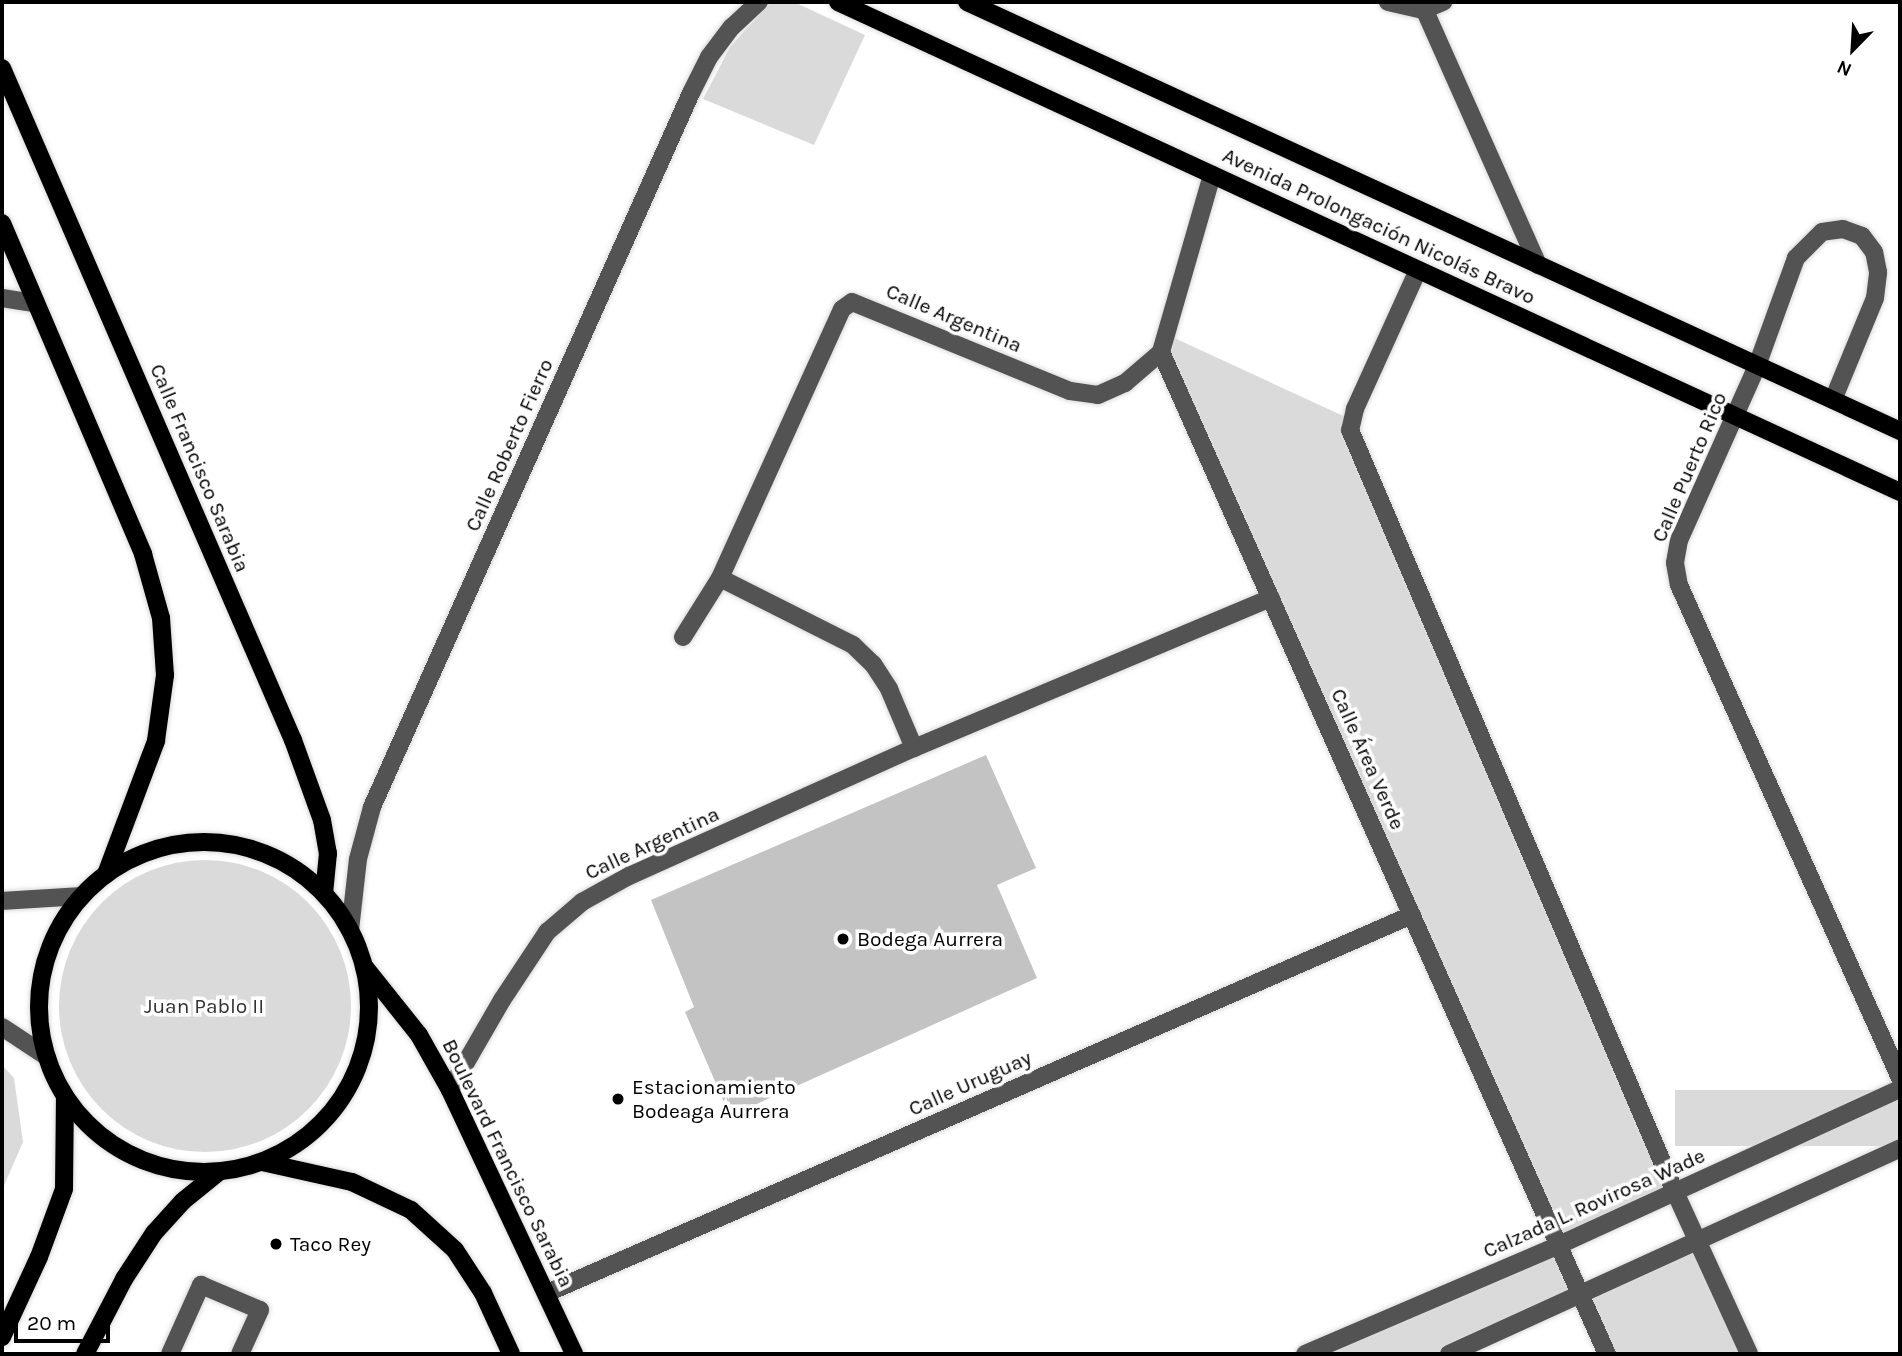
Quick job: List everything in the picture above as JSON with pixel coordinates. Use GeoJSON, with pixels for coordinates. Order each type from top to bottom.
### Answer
{"type":"FeatureCollection","features":[{"type":"Feature","properties":{"kind":"main road","name":"Avenida Prolongación Nicolás Bravo"},"geometry":{"type":"LineString","coordinates":[[967,2],[1900,431]]}},
{"type":"Feature","properties":{"kind":"main road","name":"Avenida Prolongación Nicolás Bravo"},"geometry":{"type":"LineString","coordinates":[[843,3],[1900,492]]}},
{"type":"Feature","properties":{"kind":"main road","name":"Calle Francisco Sarabia"},"geometry":{"type":"LineString","coordinates":[[2,68],[293,740],[322,820],[328,853],[324,894]]}},
{"type":"Feature","properties":{"kind":"main road"},"geometry":{"type":"LineString","coordinates":[[2,223],[143,554],[161,618],[165,675],[156,741],[106,874]]}},
{"type":"Feature","properties":{"kind":"main road"},"geometry":{"type":"LineString","coordinates":[[195,842],[242,846],[287,864],[324,894],[350,930],[365,966],[370,1014],[361,1062],[338,1104],[305,1139],[262,1162],[219,1172],[183,1171],[137,1157],[116,1146],[87,1124],[65,1096],[46,1056],[39,1023],[44,966],[61,924],[81,896],[106,874],[148,851],[195,842]]}},
{"type":"Feature","properties":{"kind":"main road","name":"Boulevard Francisco Sarabia"},"geometry":{"type":"LineString","coordinates":[[365,966],[419,1035],[450,1090],[574,1354]]}},
{"type":"Feature","properties":{"kind":"main road"},"geometry":{"type":"LineString","coordinates":[[2,1337],[39,1257],[64,1189],[65,1096]]}},
{"type":"Feature","properties":{"kind":"main road"},"geometry":{"type":"LineString","coordinates":[[262,1162],[352,1182],[411,1210],[455,1250],[482,1293],[511,1354]]}},
{"type":"Feature","properties":{"kind":"main road"},"geometry":{"type":"LineString","coordinates":[[85,1354],[124,1279],[154,1233],[183,1201],[219,1172]]}},
{"type":"Feature","properties":{"kind":"street","name":"Calle Roberto Fierro"},"geometry":{"type":"LineString","coordinates":[[350,930],[358,859],[372,807],[691,93],[709,57],[732,27],[759,2]]}},
{"type":"Feature","properties":{"kind":"street"},"geometry":{"type":"LineString","coordinates":[[1388,2],[1423,6],[1443,2]]}},
{"type":"Feature","properties":{"kind":"street"},"geometry":{"type":"LineString","coordinates":[[1423,6],[1538,265]]}},
{"type":"Feature","properties":{"kind":"street"},"geometry":{"type":"LineString","coordinates":[[1161,352],[1212,175]]}},
{"type":"Feature","properties":{"kind":"street","name":"Calle Puerto Rico"},"geometry":{"type":"LineString","coordinates":[[1833,400],[1875,298],[1878,272],[1874,252],[1862,236],[1843,229],[1822,232],[1806,245],[1796,258],[1757,366],[1679,540],[1675,563],[1679,584],[1900,1078]]}},
{"type":"Feature","properties":{"kind":"street"},"geometry":{"type":"LineString","coordinates":[[1418,270],[1354,409],[1350,430],[1675,1192],[1749,1354]]}},
{"type":"Feature","properties":{"kind":"street"},"geometry":{"type":"LineString","coordinates":[[2,298],[34,303]]}},
{"type":"Feature","properties":{"kind":"street","name":"Calle Argentina"},"geometry":{"type":"LineString","coordinates":[[683,637],[720,578],[842,309],[852,302],[1070,391],[1098,395],[1125,383],[1161,352]]}},
{"type":"Feature","properties":{"kind":"street","name":"Calle Área Verde"},"geometry":{"type":"LineString","coordinates":[[1161,352],[1607,1354]]}},
{"type":"Feature","properties":{"kind":"street"},"geometry":{"type":"LineString","coordinates":[[720,578],[853,645],[873,664],[889,689],[914,748]]}},
{"type":"Feature","properties":{"kind":"street","name":"Calle Argentina"},"geometry":{"type":"LineString","coordinates":[[450,1090],[502,1000],[547,932],[582,902],[629,876],[914,748],[1271,598]]}},
{"type":"Feature","properties":{"kind":"street"},"geometry":{"type":"LineString","coordinates":[[2,901],[81,896]]}},
{"type":"Feature","properties":{"kind":"street","name":"Calle Uruguay"},"geometry":{"type":"LineString","coordinates":[[547,1293],[1412,915]]}},
{"type":"Feature","properties":{"kind":"street"},"geometry":{"type":"LineString","coordinates":[[2,1027],[46,1056]]}},
{"type":"Feature","properties":{"kind":"street","name":"Calzada L. Rovirosa Wade"},"geometry":{"type":"LineString","coordinates":[[1305,1354],[1559,1245],[1900,1088]]}},
{"type":"Feature","properties":{"kind":"street"},"geometry":{"type":"LineString","coordinates":[[1448,1354],[1900,1148]]}},
{"type":"Feature","properties":{"kind":"street"},"geometry":{"type":"LineString","coordinates":[[170,1354],[201,1285],[260,1310],[240,1354]]}},
{"type":"Feature","properties":{"kind":"green space"},"geometry":{"type":"Polygon","coordinates":[[[771,2],[794,2],[865,35],[814,145],[703,99],[730,47],[771,2]]]}},
{"type":"Feature","properties":{"kind":"green space"},"geometry":{"type":"Polygon","coordinates":[[[1170,336],[1352,420],[1674,1191],[1559,1244],[1161,352],[1170,336]]]}},
{"type":"Feature","properties":{"kind":"green space","name":"Juan Pablo II"},"geometry":{"type":"Polygon","coordinates":[[[191,860],[219,860],[247,866],[274,877],[298,893],[318,913],[334,937],[345,964],[351,1006],[345,1048],[334,1075],[318,1099],[298,1119],[274,1135],[247,1146],[219,1152],[191,1152],[163,1146],[136,1135],[112,1119],[92,1099],[76,1075],[65,1048],[59,1020],[59,992],[65,964],[76,937],[92,913],[112,893],[136,877],[163,866],[191,860]]]}},
{"type":"Feature","properties":{"kind":"green space"},"geometry":{"type":"Polygon","coordinates":[[[2,1065],[14,1078],[23,1142],[2,1190],[2,1065]]]}},
{"type":"Feature","properties":{"kind":"green space"},"geometry":{"type":"Polygon","coordinates":[[[1675,1090],[1900,1090],[1900,1146],[1675,1146],[1675,1090]]]}},
{"type":"Feature","properties":{"kind":"green space"},"geometry":{"type":"Polygon","coordinates":[[[1698,1246],[1746,1354],[1609,1354],[1584,1297],[1698,1246]]]}},
{"type":"Feature","properties":{"kind":"green space"},"geometry":{"type":"Polygon","coordinates":[[[1557,1249],[1575,1292],[1437,1354],[1314,1354],[1557,1249]]]}},
{"type":"Feature","properties":{"kind":"building","name":"Bodega Aurrera"},"geometry":{"type":"Polygon","coordinates":[[[986,755],[1036,868],[997,885],[1037,978],[730,1116],[685,1012],[694,1007],[651,900],[986,755]]]}},
{"type":"Feature","properties":{"kind":"place","name":"Bodega Aurrera"},"geometry":{"type":"Point","coordinates":[843,939]}},
{"type":"Feature","properties":{"kind":"place","name":"Estacionamiento Bodeaga Aurrera"},"geometry":{"type":"Point","coordinates":[618,1099]}},
{"type":"Feature","properties":{"kind":"place","name":"Taco Rey"},"geometry":{"type":"Point","coordinates":[276,1244]}}]}
